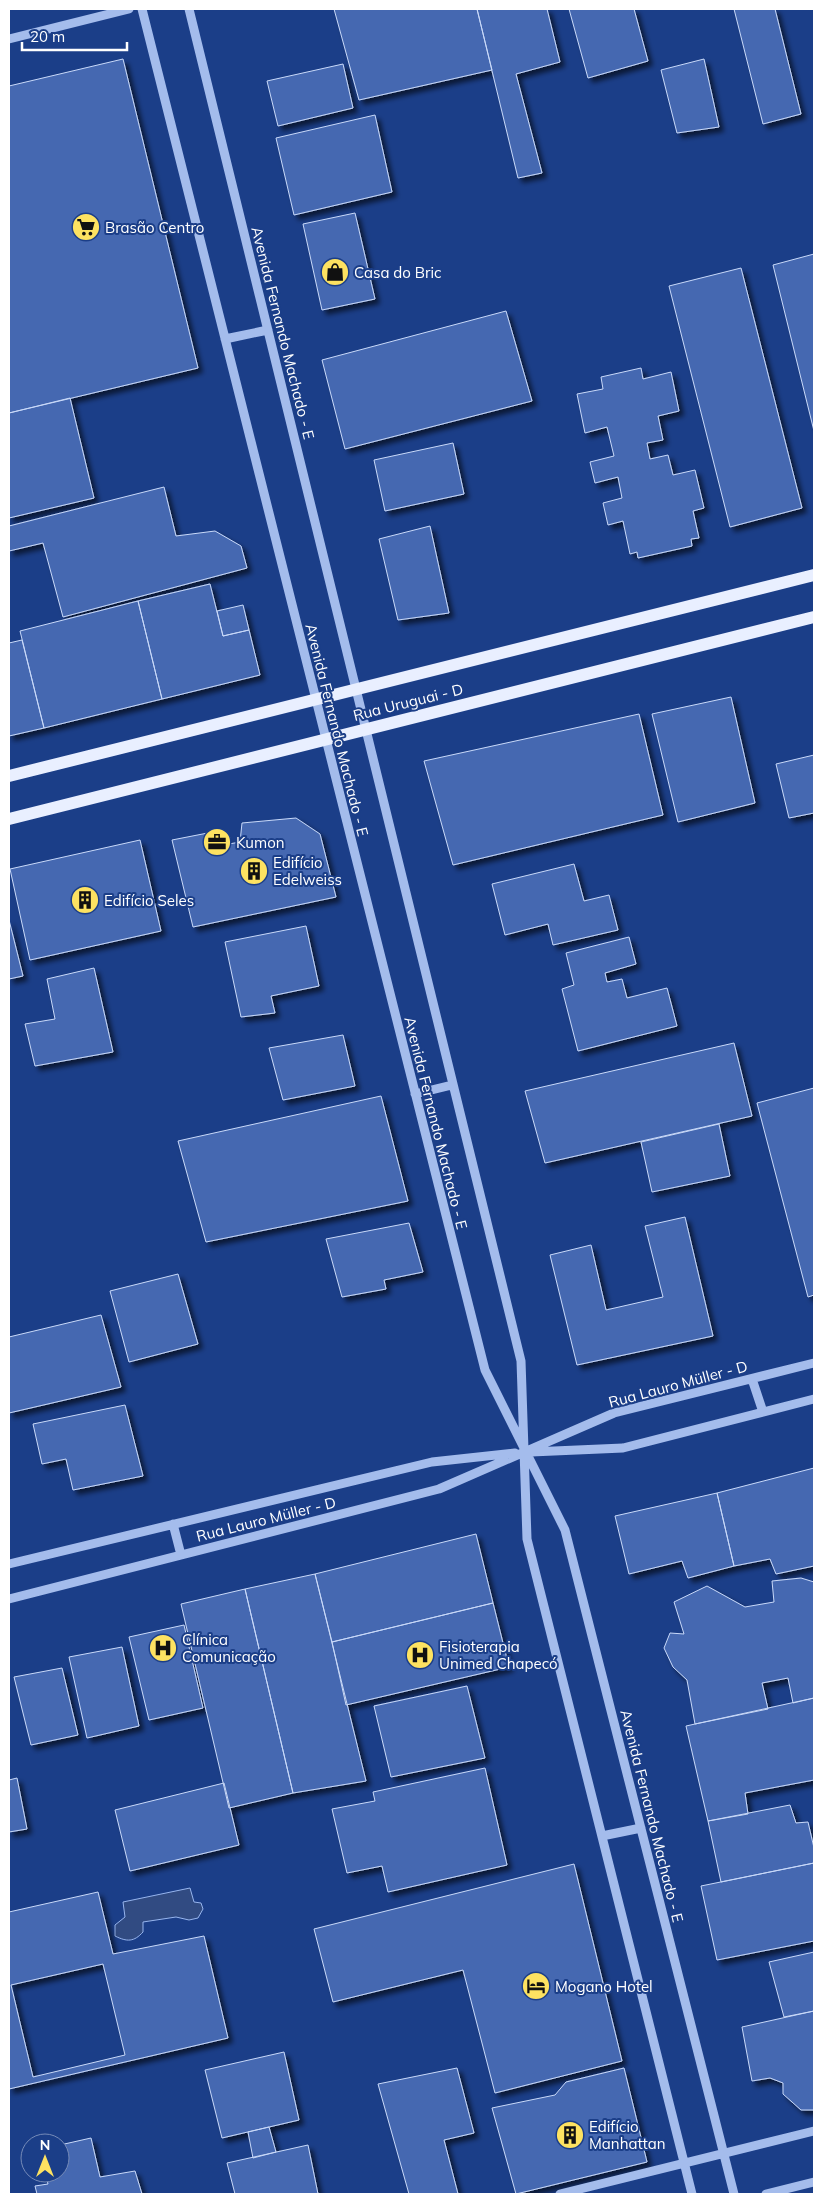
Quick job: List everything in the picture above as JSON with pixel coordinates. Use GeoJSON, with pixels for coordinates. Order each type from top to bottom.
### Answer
{"type":"FeatureCollection","features":[{"type":"Feature","properties":{"kind":"main road","name":"Rua Uruguai - D"},"geometry":{"type":"LineString","coordinates":[[9,776],[814,575]]}},
{"type":"Feature","properties":{"kind":"main road","name":"Rua Uruguai - D"},"geometry":{"type":"LineString","coordinates":[[9,819],[814,617]]}},
{"type":"Feature","properties":{"kind":"street"},"geometry":{"type":"LineString","coordinates":[[9,39],[129,9]]}},
{"type":"Feature","properties":{"kind":"street","name":"Avenida Fernando Machado - E"},"geometry":{"type":"LineString","coordinates":[[142,9],[484,1370],[565,1530],[734,2194]]}},
{"type":"Feature","properties":{"kind":"street","name":"Avenida Fernando Machado - E"},"geometry":{"type":"LineString","coordinates":[[189,9],[521,1361],[527,1539],[692,2194]]}},
{"type":"Feature","properties":{"kind":"street"},"geometry":{"type":"LineString","coordinates":[[225,339],[268,330]]}},
{"type":"Feature","properties":{"kind":"street"},"geometry":{"type":"LineString","coordinates":[[414,1094],[452,1085]]}},
{"type":"Feature","properties":{"kind":"street","name":"Rua Lauro Müller - D"},"geometry":{"type":"LineString","coordinates":[[9,1599],[439,1489],[614,1413],[814,1363]]}},
{"type":"Feature","properties":{"kind":"street"},"geometry":{"type":"LineString","coordinates":[[752,1379],[763,1412]]}},
{"type":"Feature","properties":{"kind":"street","name":"Rua Lauro Müller - D"},"geometry":{"type":"LineString","coordinates":[[9,1564],[432,1462],[524,1452],[623,1448],[814,1399]]}},
{"type":"Feature","properties":{"kind":"street"},"geometry":{"type":"LineString","coordinates":[[173,1524],[181,1555]]}},
{"type":"Feature","properties":{"kind":"street"},"geometry":{"type":"LineString","coordinates":[[602,1836],[641,1828]]}},
{"type":"Feature","properties":{"kind":"street"},"geometry":{"type":"LineString","coordinates":[[560,2194],[814,2132]]}},
{"type":"Feature","properties":{"kind":"street"},"geometry":{"type":"LineString","coordinates":[[766,2194],[814,2182]]}},
{"type":"Feature","properties":{"kind":"water"},"geometry":{"type":"Polygon","coordinates":[[[190,1888],[194,1902],[201,1903],[203,1909],[198,1918],[189,1920],[176,1917],[143,1922],[143,1932],[137,1938],[127,1940],[115,1936],[115,1925],[125,1917],[123,1902],[190,1888]]]}},
{"type":"Feature","properties":{"kind":"building"},"geometry":{"type":"Polygon","coordinates":[[[334,9],[477,9],[492,70],[359,100],[334,9]]]}},
{"type":"Feature","properties":{"kind":"building"},"geometry":{"type":"Polygon","coordinates":[[[477,9],[547,9],[560,62],[516,74],[542,173],[518,178],[477,9]]]}},
{"type":"Feature","properties":{"kind":"building"},"geometry":{"type":"Polygon","coordinates":[[[569,9],[634,9],[648,61],[588,78],[569,9]]]}},
{"type":"Feature","properties":{"kind":"building"},"geometry":{"type":"Polygon","coordinates":[[[734,9],[775,9],[801,114],[763,124],[734,9]]]}},
{"type":"Feature","properties":{"kind":"building","name":"Brasão Centro"},"geometry":{"type":"Polygon","coordinates":[[[123,59],[198,368],[9,413],[9,86],[123,59]]]}},
{"type":"Feature","properties":{"kind":"building"},"geometry":{"type":"Polygon","coordinates":[[[704,59],[719,127],[677,133],[661,70],[704,59]]]}},
{"type":"Feature","properties":{"kind":"building"},"geometry":{"type":"Polygon","coordinates":[[[343,64],[353,108],[278,126],[267,81],[343,64]]]}},
{"type":"Feature","properties":{"kind":"building"},"geometry":{"type":"Polygon","coordinates":[[[375,115],[392,192],[294,215],[276,138],[375,115]]]}},
{"type":"Feature","properties":{"kind":"building"},"geometry":{"type":"Polygon","coordinates":[[[355,213],[375,299],[322,310],[303,224],[355,213]]]}},
{"type":"Feature","properties":{"kind":"building"},"geometry":{"type":"Polygon","coordinates":[[[814,254],[814,431],[773,265],[814,254]]]}},
{"type":"Feature","properties":{"kind":"building"},"geometry":{"type":"Polygon","coordinates":[[[741,268],[802,508],[730,527],[669,286],[741,268]]]}},
{"type":"Feature","properties":{"kind":"building"},"geometry":{"type":"Polygon","coordinates":[[[506,311],[532,401],[345,449],[322,360],[506,311]]]}},
{"type":"Feature","properties":{"kind":"building"},"geometry":{"type":"Polygon","coordinates":[[[641,368],[643,379],[671,372],[679,411],[658,416],[663,440],[647,443],[650,459],[668,455],[673,475],[695,470],[704,508],[693,511],[699,538],[691,539],[692,546],[638,558],[637,552],[630,554],[623,521],[608,525],[603,503],[622,498],[618,477],[595,483],[590,462],[614,456],[607,427],[585,433],[577,394],[603,389],[601,377],[641,368]]]}},
{"type":"Feature","properties":{"kind":"building"},"geometry":{"type":"Polygon","coordinates":[[[70,398],[94,498],[9,518],[9,413],[70,398]]]}},
{"type":"Feature","properties":{"kind":"building"},"geometry":{"type":"Polygon","coordinates":[[[453,443],[464,494],[385,511],[374,460],[453,443]]]}},
{"type":"Feature","properties":{"kind":"building"},"geometry":{"type":"Polygon","coordinates":[[[164,487],[176,536],[215,531],[241,546],[247,568],[63,617],[43,543],[9,551],[9,526],[164,487]]]}},
{"type":"Feature","properties":{"kind":"building"},"geometry":{"type":"Polygon","coordinates":[[[430,526],[449,613],[398,620],[379,539],[430,526]]]}},
{"type":"Feature","properties":{"kind":"building"},"geometry":{"type":"Polygon","coordinates":[[[210,584],[223,636],[249,630],[260,675],[162,699],[138,601],[210,584]]]}},
{"type":"Feature","properties":{"kind":"building"},"geometry":{"type":"Polygon","coordinates":[[[138,601],[162,699],[44,728],[20,631],[138,601]]]}},
{"type":"Feature","properties":{"kind":"building"},"geometry":{"type":"Polygon","coordinates":[[[243,605],[249,630],[223,636],[217,611],[243,605]]]}},
{"type":"Feature","properties":{"kind":"building"},"geometry":{"type":"Polygon","coordinates":[[[22,640],[44,728],[9,736],[9,643],[22,640]]]}},
{"type":"Feature","properties":{"kind":"building"},"geometry":{"type":"Polygon","coordinates":[[[731,697],[755,803],[678,822],[652,714],[731,697]]]}},
{"type":"Feature","properties":{"kind":"building"},"geometry":{"type":"Polygon","coordinates":[[[639,714],[663,815],[453,865],[424,761],[639,714]]]}},
{"type":"Feature","properties":{"kind":"building"},"geometry":{"type":"Polygon","coordinates":[[[814,755],[814,813],[789,818],[776,764],[814,755]]]}},
{"type":"Feature","properties":{"kind":"building","name":"Edifício Edelweiss"},"geometry":{"type":"Polygon","coordinates":[[[296,818],[320,834],[336,897],[193,927],[172,840],[218,831],[229,844],[240,842],[242,823],[296,818]]]}},
{"type":"Feature","properties":{"kind":"building","name":"Edifício Seles"},"geometry":{"type":"Polygon","coordinates":[[[140,840],[161,931],[30,960],[10,869],[140,840]]]}},
{"type":"Feature","properties":{"kind":"building"},"geometry":{"type":"Polygon","coordinates":[[[574,864],[584,901],[609,895],[618,930],[553,945],[548,924],[505,935],[492,884],[574,864]]]}},
{"type":"Feature","properties":{"kind":"building"},"geometry":{"type":"Polygon","coordinates":[[[9,920],[23,976],[9,979],[9,920]]]}},
{"type":"Feature","properties":{"kind":"building"},"geometry":{"type":"Polygon","coordinates":[[[306,926],[319,986],[271,996],[275,1013],[241,1017],[225,942],[306,926]]]}},
{"type":"Feature","properties":{"kind":"building"},"geometry":{"type":"Polygon","coordinates":[[[629,937],[636,964],[605,973],[607,982],[622,979],[627,998],[667,988],[677,1026],[578,1051],[562,989],[574,985],[566,953],[629,937]]]}},
{"type":"Feature","properties":{"kind":"building"},"geometry":{"type":"Polygon","coordinates":[[[94,968],[113,1052],[35,1066],[25,1024],[55,1019],[47,979],[94,968]]]}},
{"type":"Feature","properties":{"kind":"building"},"geometry":{"type":"Polygon","coordinates":[[[343,1035],[355,1086],[283,1100],[269,1048],[343,1035]]]}},
{"type":"Feature","properties":{"kind":"building"},"geometry":{"type":"Polygon","coordinates":[[[734,1043],[752,1116],[545,1163],[525,1091],[734,1043]]]}},
{"type":"Feature","properties":{"kind":"building"},"geometry":{"type":"Polygon","coordinates":[[[814,1088],[814,1295],[808,1297],[757,1103],[814,1088]]]}},
{"type":"Feature","properties":{"kind":"building"},"geometry":{"type":"Polygon","coordinates":[[[381,1096],[408,1201],[206,1242],[178,1141],[381,1096]]]}},
{"type":"Feature","properties":{"kind":"building"},"geometry":{"type":"Polygon","coordinates":[[[719,1124],[730,1176],[652,1192],[641,1142],[719,1124]]]}},
{"type":"Feature","properties":{"kind":"building"},"geometry":{"type":"Polygon","coordinates":[[[685,1217],[713,1336],[577,1365],[550,1255],[591,1245],[606,1310],[663,1297],[645,1226],[685,1217]]]}},
{"type":"Feature","properties":{"kind":"building"},"geometry":{"type":"Polygon","coordinates":[[[409,1223],[423,1272],[384,1280],[386,1289],[342,1297],[326,1239],[409,1223]]]}},
{"type":"Feature","properties":{"kind":"building"},"geometry":{"type":"Polygon","coordinates":[[[178,1274],[198,1344],[129,1362],[110,1291],[178,1274]]]}},
{"type":"Feature","properties":{"kind":"building"},"geometry":{"type":"Polygon","coordinates":[[[101,1315],[121,1387],[9,1413],[9,1337],[101,1315]]]}},
{"type":"Feature","properties":{"kind":"building"},"geometry":{"type":"Polygon","coordinates":[[[125,1405],[143,1476],[73,1490],[66,1459],[42,1464],[33,1424],[125,1405]]]}},
{"type":"Feature","properties":{"kind":"building"},"geometry":{"type":"Polygon","coordinates":[[[814,1468],[814,1566],[776,1574],[770,1559],[734,1566],[717,1493],[814,1468]]]}},
{"type":"Feature","properties":{"kind":"building"},"geometry":{"type":"Polygon","coordinates":[[[717,1493],[734,1566],[688,1578],[682,1561],[629,1574],[615,1516],[717,1493]]]}},
{"type":"Feature","properties":{"kind":"building"},"geometry":{"type":"Polygon","coordinates":[[[476,1534],[493,1603],[332,1642],[315,1574],[476,1534]]]}},
{"type":"Feature","properties":{"kind":"building"},"geometry":{"type":"Polygon","coordinates":[[[315,1574],[366,1781],[293,1793],[245,1589],[315,1574]]]}},
{"type":"Feature","properties":{"kind":"building"},"geometry":{"type":"Polygon","coordinates":[[[801,1578],[814,1582],[814,1698],[793,1703],[788,1678],[762,1683],[768,1709],[695,1724],[687,1680],[673,1667],[664,1648],[670,1633],[684,1634],[674,1602],[707,1586],[745,1607],[774,1602],[772,1581],[801,1578]]]}},
{"type":"Feature","properties":{"kind":"building"},"geometry":{"type":"Polygon","coordinates":[[[245,1589],[293,1793],[229,1808],[181,1604],[245,1589]]]}},
{"type":"Feature","properties":{"kind":"building","name":"Fisioterapia Unimed Chapecó"},"geometry":{"type":"Polygon","coordinates":[[[493,1603],[509,1667],[346,1705],[332,1642],[493,1603]]]}},
{"type":"Feature","properties":{"kind":"building"},"geometry":{"type":"Polygon","coordinates":[[[184,1625],[203,1708],[149,1720],[129,1637],[184,1625]]]}},
{"type":"Feature","properties":{"kind":"building"},"geometry":{"type":"Polygon","coordinates":[[[122,1647],[139,1726],[87,1738],[69,1657],[122,1647]]]}},
{"type":"Feature","properties":{"kind":"building"},"geometry":{"type":"Polygon","coordinates":[[[62,1668],[78,1735],[31,1745],[14,1677],[62,1668]]]}},
{"type":"Feature","properties":{"kind":"building"},"geometry":{"type":"Polygon","coordinates":[[[467,1686],[485,1758],[391,1777],[374,1706],[467,1686]]]}},
{"type":"Feature","properties":{"kind":"building"},"geometry":{"type":"Polygon","coordinates":[[[814,1698],[814,1780],[745,1793],[748,1814],[708,1821],[686,1726],[814,1698]]]}},
{"type":"Feature","properties":{"kind":"building"},"geometry":{"type":"Polygon","coordinates":[[[485,1768],[507,1865],[388,1892],[382,1866],[347,1873],[332,1809],[375,1801],[373,1792],[485,1768]]]}},
{"type":"Feature","properties":{"kind":"building"},"geometry":{"type":"Polygon","coordinates":[[[17,1778],[27,1829],[9,1832],[9,1780],[17,1778]]]}},
{"type":"Feature","properties":{"kind":"building"},"geometry":{"type":"Polygon","coordinates":[[[224,1783],[239,1845],[130,1871],[115,1810],[224,1783]]]}},
{"type":"Feature","properties":{"kind":"building"},"geometry":{"type":"Polygon","coordinates":[[[790,1805],[796,1823],[808,1822],[814,1848],[814,1863],[721,1882],[708,1821],[790,1805]]]}},
{"type":"Feature","properties":{"kind":"building"},"geometry":{"type":"Polygon","coordinates":[[[814,1863],[814,1941],[717,1960],[701,1886],[814,1863]]]}},
{"type":"Feature","properties":{"kind":"building","name":"Mogano Hotel"},"geometry":{"type":"Polygon","coordinates":[[[574,1864],[622,2061],[495,2093],[463,1970],[333,2002],[314,1929],[574,1864]]]}},
{"type":"Feature","properties":{"kind":"building"},"geometry":{"type":"Polygon","coordinates":[[[98,1892],[113,1954],[204,1936],[228,2038],[9,2089],[9,1912],[98,1892]],[[103,1964],[11,1985],[33,2077],[125,2055],[103,1964]]]}},
{"type":"Feature","properties":{"kind":"building"},"geometry":{"type":"Polygon","coordinates":[[[814,1952],[814,2011],[784,2017],[769,1962],[814,1952]]]}},
{"type":"Feature","properties":{"kind":"building"},"geometry":{"type":"Polygon","coordinates":[[[814,2011],[814,2110],[801,2110],[783,2094],[783,2083],[770,2078],[752,2081],[742,2027],[814,2011]]]}},
{"type":"Feature","properties":{"kind":"building"},"geometry":{"type":"Polygon","coordinates":[[[284,2052],[299,2120],[222,2138],[205,2070],[284,2052]]]}},
{"type":"Feature","properties":{"kind":"building"},"geometry":{"type":"Polygon","coordinates":[[[457,2068],[474,2133],[444,2140],[458,2194],[409,2194],[378,2084],[457,2068]]]}},
{"type":"Feature","properties":{"kind":"building","name":"Edifício Manhattan"},"geometry":{"type":"Polygon","coordinates":[[[624,2068],[647,2162],[516,2194],[492,2108],[555,2095],[566,2082],[624,2068]]]}},
{"type":"Feature","properties":{"kind":"building"},"geometry":{"type":"Polygon","coordinates":[[[269,2127],[276,2152],[253,2158],[248,2132],[269,2127]]]}},
{"type":"Feature","properties":{"kind":"building"},"geometry":{"type":"Polygon","coordinates":[[[91,2138],[100,2177],[135,2171],[142,2194],[37,2194],[35,2186],[48,2183],[70,2183],[70,2143],[91,2138]]]}},
{"type":"Feature","properties":{"kind":"building"},"geometry":{"type":"Polygon","coordinates":[[[308,2145],[318,2194],[235,2194],[227,2163],[308,2145]]]}},
{"type":"Feature","properties":{"kind":"place","name":"Brasão Centro"},"geometry":{"type":"Point","coordinates":[86,227]}},
{"type":"Feature","properties":{"kind":"place","name":"Casa do Bric"},"geometry":{"type":"Point","coordinates":[335,272]}},
{"type":"Feature","properties":{"kind":"place","name":"Kumon"},"geometry":{"type":"Point","coordinates":[217,842]}},
{"type":"Feature","properties":{"kind":"place","name":"Edifício Edelweiss"},"geometry":{"type":"Point","coordinates":[254,871]}},
{"type":"Feature","properties":{"kind":"place","name":"Edifício Seles"},"geometry":{"type":"Point","coordinates":[85,900]}},
{"type":"Feature","properties":{"kind":"place","name":"Clínica Comunicação"},"geometry":{"type":"Point","coordinates":[163,1648]}},
{"type":"Feature","properties":{"kind":"place","name":"Fisioterapia Unimed Chapecó"},"geometry":{"type":"Point","coordinates":[420,1655]}},
{"type":"Feature","properties":{"kind":"place","name":"Mogano Hotel"},"geometry":{"type":"Point","coordinates":[536,1986]}},
{"type":"Feature","properties":{"kind":"place","name":"Edifício Manhattan"},"geometry":{"type":"Point","coordinates":[570,2135]}}]}
